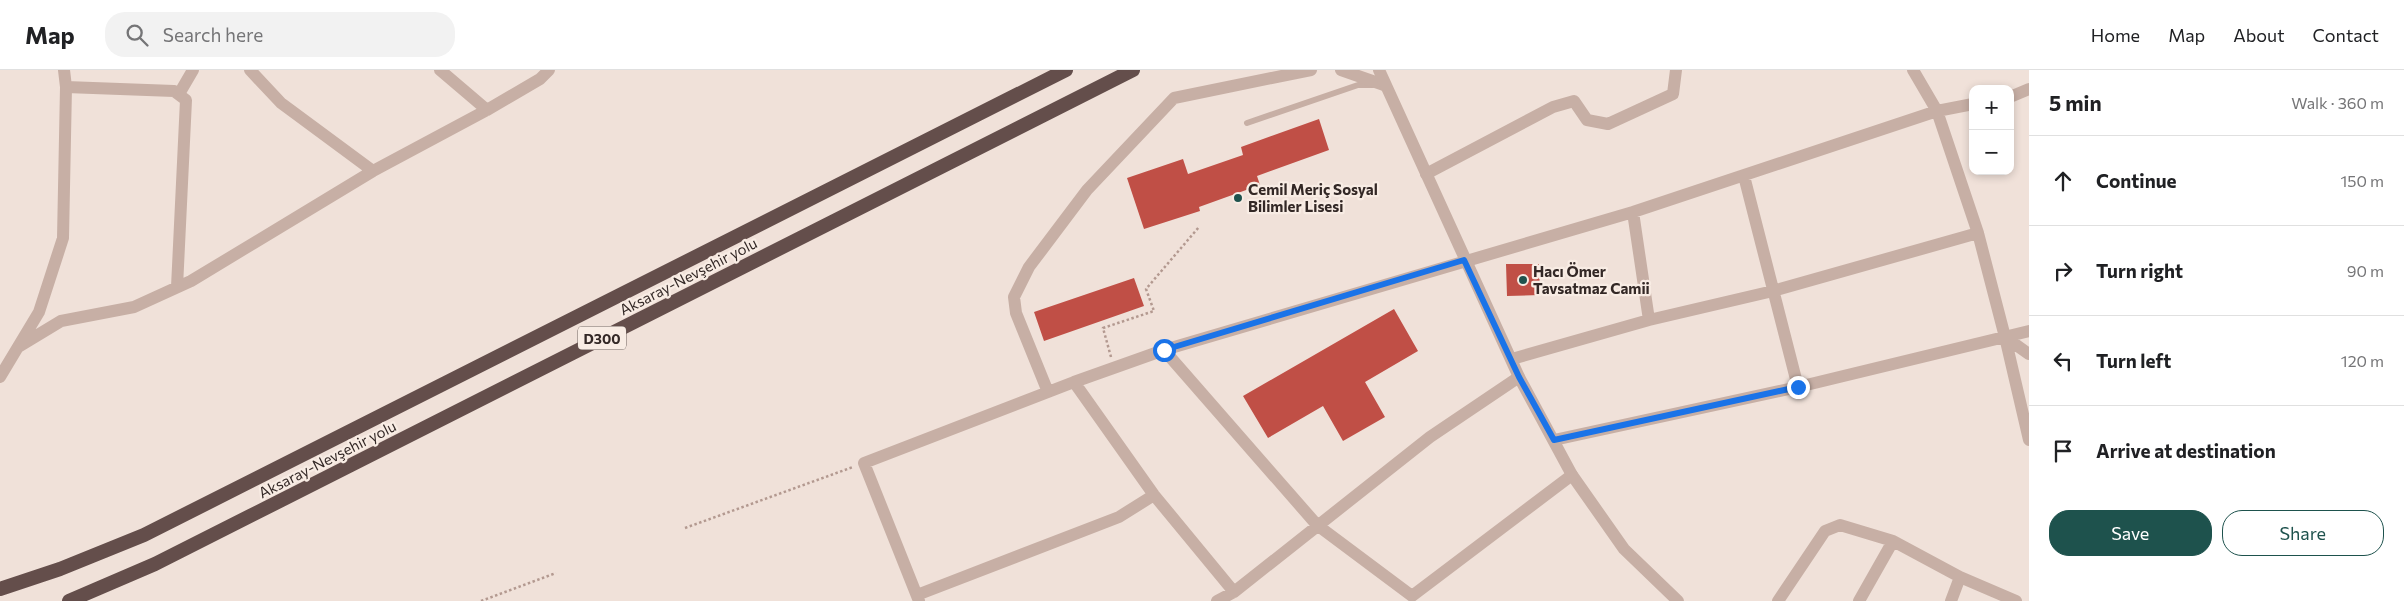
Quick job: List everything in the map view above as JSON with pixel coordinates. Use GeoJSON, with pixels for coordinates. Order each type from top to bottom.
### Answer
{"type":"FeatureCollection","features":[{"type":"Feature","properties":{"kind":"highway","name":"Aksaray-Nevşehir yolu"},"geometry":{"type":"LineString","coordinates":[[0,589],[60,569],[144,535],[1066,70]]}},
{"type":"Feature","properties":{"kind":"highway","name":"Aksaray-Nevşehir yolu"},"geometry":{"type":"LineString","coordinates":[[69,601],[155,564],[1133,70]]}},
{"type":"Feature","properties":{"kind":"street"},"geometry":{"type":"LineString","coordinates":[[0,377],[39,312],[64,238],[66,86],[64,70]]}},
{"type":"Feature","properties":{"kind":"street"},"geometry":{"type":"LineString","coordinates":[[179,94],[194,70]]}},
{"type":"Feature","properties":{"kind":"street"},"geometry":{"type":"LineString","coordinates":[[250,70],[281,103],[372,171]]}},
{"type":"Feature","properties":{"kind":"street"},"geometry":{"type":"LineString","coordinates":[[440,70],[487,110]]}},
{"type":"Feature","properties":{"kind":"street"},"geometry":{"type":"LineString","coordinates":[[18,348],[61,321],[134,307],[191,281],[372,171],[487,110],[540,78],[548,70]]}},
{"type":"Feature","properties":{"kind":"street"},"geometry":{"type":"LineString","coordinates":[[1048,392],[1016,313],[1014,297],[1029,267],[1087,190],[1174,98],[1311,70]]}},
{"type":"Feature","properties":{"kind":"street"},"geometry":{"type":"LineString","coordinates":[[1341,70],[1384,85]]}},
{"type":"Feature","properties":{"kind":"street"},"geometry":{"type":"LineString","coordinates":[[1379,70],[1384,85],[1519,377],[1572,475],[1624,549],[1678,601]]}},
{"type":"Feature","properties":{"kind":"street"},"geometry":{"type":"LineString","coordinates":[[1426,174],[1552,107],[1574,101],[1588,120],[1608,124],[1673,94],[1676,70]]}},
{"type":"Feature","properties":{"kind":"street"},"geometry":{"type":"LineString","coordinates":[[1913,70],[1937,111],[1978,233],[2029,440]]}},
{"type":"Feature","properties":{"kind":"street"},"geometry":{"type":"LineString","coordinates":[[66,86],[174,91],[186,100],[177,286]]}},
{"type":"Feature","properties":{"kind":"street"},"geometry":{"type":"LineString","coordinates":[[2014,95],[2029,89]]}},
{"type":"Feature","properties":{"kind":"street"},"geometry":{"type":"LineString","coordinates":[[1154,494],[1119,517],[918,598],[864,463],[1074,382],[1164,350],[1464,260],[1633,212],[1937,111],[1969,105]]}},
{"type":"Feature","properties":{"kind":"street"},"geometry":{"type":"LineString","coordinates":[[1744,176],[1798,387]]}},
{"type":"Feature","properties":{"kind":"street"},"geometry":{"type":"LineString","coordinates":[[1633,212],[1649,320]]}},
{"type":"Feature","properties":{"kind":"street"},"geometry":{"type":"LineString","coordinates":[[1512,359],[1649,320],[1773,291],[1978,233]]}},
{"type":"Feature","properties":{"kind":"street"},"geometry":{"type":"LineString","coordinates":[[1554,440],[1798,387],[2029,331]]}},
{"type":"Feature","properties":{"kind":"street"},"geometry":{"type":"LineString","coordinates":[[2004,337],[2029,354]]}},
{"type":"Feature","properties":{"kind":"street"},"geometry":{"type":"LineString","coordinates":[[1164,350],[1317,524],[1412,599],[1572,475]]}},
{"type":"Feature","properties":{"kind":"street"},"geometry":{"type":"LineString","coordinates":[[1217,601],[1234,592],[1317,524],[1430,437],[1519,377]]}},
{"type":"Feature","properties":{"kind":"street"},"geometry":{"type":"LineString","coordinates":[[1074,382],[1154,494],[1234,592]]}},
{"type":"Feature","properties":{"kind":"street"},"geometry":{"type":"LineString","coordinates":[[1778,601],[1824,531],[1840,525],[1893,541],[1960,577],[2016,601]]}},
{"type":"Feature","properties":{"kind":"street"},"geometry":{"type":"LineString","coordinates":[[1859,601],[1893,541]]}},
{"type":"Feature","properties":{"kind":"street"},"geometry":{"type":"LineString","coordinates":[[1951,601],[1960,577]]}},
{"type":"Feature","properties":{"kind":"lane"},"geometry":{"type":"LineString","coordinates":[[1248,122],[1358,85],[1384,85]]}},
{"type":"Feature","properties":{"kind":"path"},"geometry":{"type":"LineString","coordinates":[[1114,368],[1103,328],[1154,311],[1146,289],[1199,227]]}},
{"type":"Feature","properties":{"kind":"path"},"geometry":{"type":"LineString","coordinates":[[686,528],[864,463]]}},
{"type":"Feature","properties":{"kind":"path"},"geometry":{"type":"LineString","coordinates":[[481,601],[556,573]]}},
{"type":"Feature","properties":{"kind":"building"},"geometry":{"type":"Polygon","coordinates":[[[1319,119],[1329,150],[1257,176],[1260,185],[1199,207],[1200,211],[1144,229],[1127,178],[1183,159],[1188,174],[1243,155],[1241,147],[1319,119]]]}},
{"type":"Feature","properties":{"kind":"building","name":"Hacı Ömer Tavsatmaz Camii"},"geometry":{"type":"Polygon","coordinates":[[[1506,264],[1539,264],[1540,295],[1507,296],[1506,264]]]}},
{"type":"Feature","properties":{"kind":"building"},"geometry":{"type":"Polygon","coordinates":[[[1134,278],[1144,306],[1044,341],[1034,312],[1134,278]]]}},
{"type":"Feature","properties":{"kind":"building"},"geometry":{"type":"Polygon","coordinates":[[[1394,309],[1418,351],[1365,382],[1385,417],[1343,441],[1323,406],[1268,438],[1243,396],[1394,309]]]}},
{"type":"Feature","properties":{"kind":"place","name":"Cemil Meriç Sosyal Bilimler Lisesi"},"geometry":{"type":"Point","coordinates":[1238,198]}},
{"type":"Feature","properties":{"kind":"place","name":"Hacı Ömer Tavsatmaz Camii"},"geometry":{"type":"Point","coordinates":[1523,280]}},
{"type":"Feature","properties":{"kind":"route"},"geometry":{"type":"LineString","coordinates":[[1164,350],[1464,260],[1519,377],[1554,440],[1798,387]]}}]}
